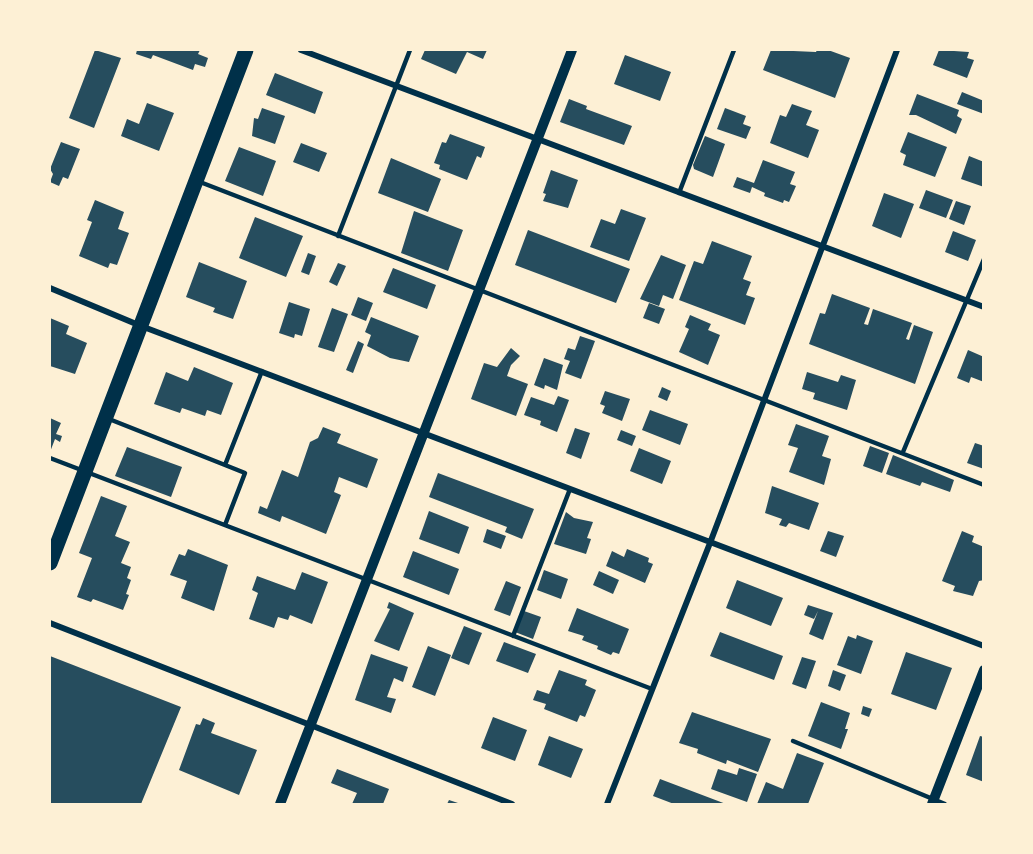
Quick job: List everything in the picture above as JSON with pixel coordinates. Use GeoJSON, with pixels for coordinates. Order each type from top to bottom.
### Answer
{"type":"FeatureCollection","features":[{"type":"Feature","properties":{"kind":"main road"},"geometry":{"type":"LineString","coordinates":[[50,563],[246,50]]}},
{"type":"Feature","properties":{"kind":"street"},"geometry":{"type":"LineString","coordinates":[[301,50],[984,307]]}},
{"type":"Feature","properties":{"kind":"street"},"geometry":{"type":"LineString","coordinates":[[280,804],[572,50]]}},
{"type":"Feature","properties":{"kind":"street"},"geometry":{"type":"LineString","coordinates":[[607,804],[710,543],[897,50]]}},
{"type":"Feature","properties":{"kind":"street"},"geometry":{"type":"LineString","coordinates":[[50,288],[141,326],[984,646]]}},
{"type":"Feature","properties":{"kind":"street"},"geometry":{"type":"LineString","coordinates":[[50,623],[310,727],[512,804]]}},
{"type":"Feature","properties":{"kind":"street"},"geometry":{"type":"LineString","coordinates":[[933,802],[984,670]]}},
{"type":"Feature","properties":{"kind":"lane"},"geometry":{"type":"LineString","coordinates":[[338,236],[410,50]]}},
{"type":"Feature","properties":{"kind":"lane"},"geometry":{"type":"LineString","coordinates":[[679,193],[734,50]]}},
{"type":"Feature","properties":{"kind":"lane"},"geometry":{"type":"LineString","coordinates":[[196,180],[763,402],[903,452],[984,485]]}},
{"type":"Feature","properties":{"kind":"lane"},"geometry":{"type":"LineString","coordinates":[[903,452],[984,259]]}},
{"type":"Feature","properties":{"kind":"lane"},"geometry":{"type":"LineString","coordinates":[[225,465],[262,371]]}},
{"type":"Feature","properties":{"kind":"lane"},"geometry":{"type":"LineString","coordinates":[[106,418],[245,473],[225,525]]}},
{"type":"Feature","properties":{"kind":"lane"},"geometry":{"type":"LineString","coordinates":[[50,458],[652,689]]}},
{"type":"Feature","properties":{"kind":"lane"},"geometry":{"type":"LineString","coordinates":[[513,636],[570,489]]}},
{"type":"Feature","properties":{"kind":"lane"},"geometry":{"type":"LineString","coordinates":[[793,741],[933,802],[945,804]]}},
{"type":"Feature","properties":{"kind":"building"},"geometry":{"type":"Polygon","coordinates":[[[95,50],[121,58],[94,128],[69,118],[95,50]]]}},
{"type":"Feature","properties":{"kind":"building"},"geometry":{"type":"Polygon","coordinates":[[[137,50],[200,50],[198,54],[208,58],[205,67],[195,64],[193,70],[153,55],[151,59],[136,54],[137,50]]]}},
{"type":"Feature","properties":{"kind":"building"},"geometry":{"type":"Polygon","coordinates":[[[425,50],[487,50],[483,59],[467,52],[456,74],[421,59],[425,50]]]}},
{"type":"Feature","properties":{"kind":"building"},"geometry":{"type":"Polygon","coordinates":[[[771,50],[816,52],[817,50],[828,50],[850,58],[835,98],[763,70],[771,50]]]}},
{"type":"Feature","properties":{"kind":"building"},"geometry":{"type":"Polygon","coordinates":[[[939,50],[969,52],[967,58],[974,60],[967,78],[933,65],[939,50]]]}},
{"type":"Feature","properties":{"kind":"building"},"geometry":{"type":"Polygon","coordinates":[[[625,55],[671,72],[660,101],[614,84],[625,55]]]}},
{"type":"Feature","properties":{"kind":"building"},"geometry":{"type":"Polygon","coordinates":[[[275,73],[323,92],[315,114],[266,95],[275,73]]]}},
{"type":"Feature","properties":{"kind":"building"},"geometry":{"type":"Polygon","coordinates":[[[962,92],[984,101],[984,114],[957,104],[962,92]]]}},
{"type":"Feature","properties":{"kind":"building"},"geometry":{"type":"Polygon","coordinates":[[[917,94],[959,110],[957,116],[962,119],[956,134],[916,115],[909,115],[917,94]]]}},
{"type":"Feature","properties":{"kind":"building"},"geometry":{"type":"Polygon","coordinates":[[[569,99],[587,106],[586,109],[632,126],[624,145],[560,122],[569,99]]]}},
{"type":"Feature","properties":{"kind":"building"},"geometry":{"type":"Polygon","coordinates":[[[147,103],[174,113],[159,151],[121,136],[127,119],[139,124],[147,103]]]}},
{"type":"Feature","properties":{"kind":"building"},"geometry":{"type":"Polygon","coordinates":[[[792,104],[812,111],[806,125],[819,130],[808,158],[770,143],[780,115],[786,117],[792,104]]]}},
{"type":"Feature","properties":{"kind":"building"},"geometry":{"type":"Polygon","coordinates":[[[262,108],[285,116],[275,144],[252,136],[254,118],[258,119],[262,108]]]}},
{"type":"Feature","properties":{"kind":"building"},"geometry":{"type":"Polygon","coordinates":[[[725,108],[746,116],[743,124],[751,127],[746,139],[717,129],[725,108]]]}},
{"type":"Feature","properties":{"kind":"building"},"geometry":{"type":"Polygon","coordinates":[[[908,132],[947,147],[935,177],[903,165],[906,155],[900,152],[908,132]]]}},
{"type":"Feature","properties":{"kind":"building"},"geometry":{"type":"Polygon","coordinates":[[[450,134],[485,147],[481,158],[477,156],[467,180],[439,169],[440,165],[434,163],[442,142],[446,143],[450,134]]]}},
{"type":"Feature","properties":{"kind":"building"},"geometry":{"type":"Polygon","coordinates":[[[705,136],[725,144],[713,177],[694,169],[693,165],[705,136]]]}},
{"type":"Feature","properties":{"kind":"building"},"geometry":{"type":"Polygon","coordinates":[[[61,142],[80,149],[68,179],[63,177],[59,186],[50,182],[53,174],[50,169],[61,142]]]}},
{"type":"Feature","properties":{"kind":"building"},"geometry":{"type":"Polygon","coordinates":[[[301,143],[327,153],[319,172],[293,162],[301,143]]]}},
{"type":"Feature","properties":{"kind":"building"},"geometry":{"type":"Polygon","coordinates":[[[239,147],[276,161],[263,196],[225,181],[239,147]]]}},
{"type":"Feature","properties":{"kind":"building"},"geometry":{"type":"Polygon","coordinates":[[[969,156],[984,162],[984,187],[961,179],[969,156]]]}},
{"type":"Feature","properties":{"kind":"building"},"geometry":{"type":"Polygon","coordinates":[[[391,158],[441,179],[428,212],[378,193],[391,158]]]}},
{"type":"Feature","properties":{"kind":"building"},"geometry":{"type":"Polygon","coordinates":[[[763,160],[795,172],[790,184],[796,186],[789,202],[784,200],[783,203],[764,196],[765,193],[752,187],[750,193],[733,187],[737,177],[754,183],[763,160]]]}},
{"type":"Feature","properties":{"kind":"building"},"geometry":{"type":"Polygon","coordinates":[[[551,170],[578,180],[568,208],[543,201],[546,194],[543,193],[551,170]]]}},
{"type":"Feature","properties":{"kind":"building"},"geometry":{"type":"Polygon","coordinates":[[[926,190],[953,200],[946,218],[919,208],[926,190]]]}},
{"type":"Feature","properties":{"kind":"building"},"geometry":{"type":"Polygon","coordinates":[[[884,193],[914,204],[901,238],[872,226],[884,193]]]}},
{"type":"Feature","properties":{"kind":"building"},"geometry":{"type":"Polygon","coordinates":[[[95,200],[124,212],[118,229],[129,233],[117,265],[110,263],[108,268],[79,256],[92,222],[87,220],[95,200]]]}},
{"type":"Feature","properties":{"kind":"building"},"geometry":{"type":"Polygon","coordinates":[[[956,201],[971,206],[964,225],[949,219],[956,201]]]}},
{"type":"Feature","properties":{"kind":"building"},"geometry":{"type":"Polygon","coordinates":[[[621,209],[646,218],[629,261],[590,247],[601,219],[615,224],[621,209]]]}},
{"type":"Feature","properties":{"kind":"building"},"geometry":{"type":"Polygon","coordinates":[[[414,211],[463,230],[448,271],[401,253],[414,211]]]}},
{"type":"Feature","properties":{"kind":"building"},"geometry":{"type":"Polygon","coordinates":[[[255,217],[303,236],[286,277],[239,258],[255,217]]]}},
{"type":"Feature","properties":{"kind":"building"},"geometry":{"type":"Polygon","coordinates":[[[528,230],[630,269],[616,303],[515,265],[528,230]]]}},
{"type":"Feature","properties":{"kind":"building"},"geometry":{"type":"Polygon","coordinates":[[[953,231],[976,240],[968,261],[945,252],[953,231]]]}},
{"type":"Feature","properties":{"kind":"building"},"geometry":{"type":"Polygon","coordinates":[[[712,241],[752,256],[743,279],[751,282],[746,295],[755,298],[745,325],[679,300],[694,261],[703,264],[712,241]]]}},
{"type":"Feature","properties":{"kind":"building"},"geometry":{"type":"Polygon","coordinates":[[[308,253],[316,256],[309,275],[301,272],[308,253]]]}},
{"type":"Feature","properties":{"kind":"building"},"geometry":{"type":"Polygon","coordinates":[[[661,255],[686,265],[673,299],[663,295],[659,306],[640,299],[661,255]]]}},
{"type":"Feature","properties":{"kind":"building"},"geometry":{"type":"Polygon","coordinates":[[[199,262],[247,281],[233,319],[213,312],[215,308],[186,297],[199,262]]]}},
{"type":"Feature","properties":{"kind":"building"},"geometry":{"type":"Polygon","coordinates":[[[338,263],[346,266],[337,286],[329,282],[338,263]]]}},
{"type":"Feature","properties":{"kind":"building"},"geometry":{"type":"Polygon","coordinates":[[[393,268],[436,285],[427,309],[383,292],[393,268]]]}},
{"type":"Feature","properties":{"kind":"building"},"geometry":{"type":"Polygon","coordinates":[[[832,294],[870,308],[864,324],[868,325],[873,309],[912,323],[906,339],[909,340],[914,325],[933,332],[915,384],[809,344],[820,313],[825,314],[832,294]]]}},
{"type":"Feature","properties":{"kind":"building"},"geometry":{"type":"Polygon","coordinates":[[[358,297],[373,303],[366,321],[351,315],[358,297]]]}},
{"type":"Feature","properties":{"kind":"building"},"geometry":{"type":"Polygon","coordinates":[[[289,302],[310,309],[302,336],[295,334],[294,338],[279,333],[289,302]]]}},
{"type":"Feature","properties":{"kind":"building"},"geometry":{"type":"Polygon","coordinates":[[[649,303],[665,309],[659,324],[643,318],[649,303]]]}},
{"type":"Feature","properties":{"kind":"building"},"geometry":{"type":"Polygon","coordinates":[[[332,308],[348,314],[334,352],[318,347],[332,308]]]}},
{"type":"Feature","properties":{"kind":"building"},"geometry":{"type":"Polygon","coordinates":[[[690,315],[711,324],[708,330],[720,335],[708,365],[679,352],[689,329],[685,327],[690,315]]]}},
{"type":"Feature","properties":{"kind":"building"},"geometry":{"type":"Polygon","coordinates":[[[371,317],[419,336],[409,362],[390,358],[367,346],[371,335],[365,332],[371,317]]]}},
{"type":"Feature","properties":{"kind":"building"},"geometry":{"type":"Polygon","coordinates":[[[50,318],[69,326],[66,334],[87,343],[75,374],[50,366],[50,318]]]}},
{"type":"Feature","properties":{"kind":"building"},"geometry":{"type":"Polygon","coordinates":[[[580,336],[595,341],[581,379],[565,373],[570,361],[564,359],[568,348],[575,350],[580,336]]]}},
{"type":"Feature","properties":{"kind":"building"},"geometry":{"type":"Polygon","coordinates":[[[358,341],[364,344],[353,373],[346,370],[358,341]]]}},
{"type":"Feature","properties":{"kind":"building"},"geometry":{"type":"Polygon","coordinates":[[[511,348],[520,356],[511,365],[507,376],[528,384],[516,416],[471,399],[484,363],[497,367],[511,348]]]}},
{"type":"Feature","properties":{"kind":"building"},"geometry":{"type":"Polygon","coordinates":[[[968,350],[984,357],[984,382],[971,377],[969,383],[957,378],[968,350]]]}},
{"type":"Feature","properties":{"kind":"building"},"geometry":{"type":"Polygon","coordinates":[[[544,358],[563,365],[557,390],[545,385],[544,389],[534,385],[544,358]]]}},
{"type":"Feature","properties":{"kind":"building"},"geometry":{"type":"Polygon","coordinates":[[[194,367],[233,383],[221,415],[207,410],[205,416],[182,408],[180,413],[154,404],[166,372],[188,381],[194,367]]]}},
{"type":"Feature","properties":{"kind":"building"},"geometry":{"type":"Polygon","coordinates":[[[807,372],[838,382],[841,375],[856,380],[847,410],[813,399],[815,393],[802,389],[807,372]]]}},
{"type":"Feature","properties":{"kind":"building"},"geometry":{"type":"Polygon","coordinates":[[[662,387],[671,391],[667,401],[658,397],[662,387]]]}},
{"type":"Feature","properties":{"kind":"building"},"geometry":{"type":"Polygon","coordinates":[[[605,391],[630,399],[622,421],[602,413],[605,406],[600,404],[605,391]]]}},
{"type":"Feature","properties":{"kind":"building"},"geometry":{"type":"Polygon","coordinates":[[[558,396],[569,400],[557,432],[540,425],[541,421],[524,415],[531,397],[554,405],[558,396]]]}},
{"type":"Feature","properties":{"kind":"building"},"geometry":{"type":"Polygon","coordinates":[[[650,410],[688,424],[680,445],[642,430],[650,410]]]}},
{"type":"Feature","properties":{"kind":"building"},"geometry":{"type":"Polygon","coordinates":[[[50,418],[61,423],[56,434],[62,436],[60,442],[55,439],[50,452],[50,418]]]}},
{"type":"Feature","properties":{"kind":"building"},"geometry":{"type":"Polygon","coordinates":[[[796,424],[829,436],[822,456],[831,459],[824,485],[789,472],[798,448],[788,445],[796,424]]]}},
{"type":"Feature","properties":{"kind":"building"},"geometry":{"type":"Polygon","coordinates":[[[323,427],[341,434],[337,443],[378,459],[367,488],[339,477],[334,492],[341,495],[326,534],[282,516],[280,522],[258,513],[260,506],[267,509],[282,470],[298,477],[310,442],[318,438],[323,427]]]}},
{"type":"Feature","properties":{"kind":"building"},"geometry":{"type":"Polygon","coordinates":[[[575,428],[590,433],[581,459],[566,453],[575,428]]]}},
{"type":"Feature","properties":{"kind":"building"},"geometry":{"type":"Polygon","coordinates":[[[621,430],[636,436],[632,446],[617,440],[621,430]]]}},
{"type":"Feature","properties":{"kind":"building"},"geometry":{"type":"Polygon","coordinates":[[[975,443],[984,446],[984,469],[967,463],[975,443]]]}},
{"type":"Feature","properties":{"kind":"building"},"geometry":{"type":"Polygon","coordinates":[[[870,446],[889,453],[882,473],[863,466],[870,446]]]}},
{"type":"Feature","properties":{"kind":"building"},"geometry":{"type":"Polygon","coordinates":[[[127,447],[182,467],[171,497],[115,476],[127,447]]]}},
{"type":"Feature","properties":{"kind":"building"},"geometry":{"type":"Polygon","coordinates":[[[639,448],[671,461],[662,484],[630,471],[639,448]]]}},
{"type":"Feature","properties":{"kind":"building"},"geometry":{"type":"Polygon","coordinates":[[[893,455],[954,480],[950,492],[922,482],[920,486],[886,474],[893,455]]]}},
{"type":"Feature","properties":{"kind":"building"},"geometry":{"type":"Polygon","coordinates":[[[438,473],[534,509],[522,539],[505,532],[507,527],[429,497],[438,473]]]}},
{"type":"Feature","properties":{"kind":"building"},"geometry":{"type":"Polygon","coordinates":[[[772,486],[819,503],[809,530],[789,523],[786,527],[779,525],[782,519],[765,513],[772,486]]]}},
{"type":"Feature","properties":{"kind":"building"},"geometry":{"type":"Polygon","coordinates":[[[101,496],[127,506],[115,536],[130,542],[121,563],[131,567],[127,578],[131,580],[126,594],[129,595],[123,610],[93,599],[91,602],[77,597],[92,558],[79,553],[101,496]]]}},
{"type":"Feature","properties":{"kind":"building"},"geometry":{"type":"Polygon","coordinates":[[[429,511],[469,527],[459,554],[419,539],[429,511]]]}},
{"type":"Feature","properties":{"kind":"building"},"geometry":{"type":"Polygon","coordinates":[[[566,512],[574,518],[593,522],[587,538],[591,539],[586,554],[554,544],[566,512]]]}},
{"type":"Feature","properties":{"kind":"building"},"geometry":{"type":"Polygon","coordinates":[[[487,529],[506,536],[501,549],[483,542],[487,529]]]}},
{"type":"Feature","properties":{"kind":"building"},"geometry":{"type":"Polygon","coordinates":[[[828,531],[844,536],[836,557],[820,551],[828,531]]]}},
{"type":"Feature","properties":{"kind":"building"},"geometry":{"type":"Polygon","coordinates":[[[962,531],[974,536],[972,542],[984,547],[984,580],[979,581],[973,596],[953,591],[955,586],[942,581],[962,531]]]}},
{"type":"Feature","properties":{"kind":"building"},"geometry":{"type":"Polygon","coordinates":[[[188,549],[228,565],[214,611],[181,598],[187,581],[170,575],[179,554],[185,556],[188,549]]]}},
{"type":"Feature","properties":{"kind":"building"},"geometry":{"type":"Polygon","coordinates":[[[627,549],[649,558],[648,562],[653,564],[645,583],[606,566],[612,551],[624,557],[627,549]]]}},
{"type":"Feature","properties":{"kind":"building"},"geometry":{"type":"Polygon","coordinates":[[[413,551],[459,569],[449,595],[403,577],[413,551]]]}},
{"type":"Feature","properties":{"kind":"building"},"geometry":{"type":"Polygon","coordinates":[[[544,570],[568,579],[561,599],[537,590],[544,570]]]}},
{"type":"Feature","properties":{"kind":"building"},"geometry":{"type":"Polygon","coordinates":[[[599,571],[619,580],[613,594],[593,585],[599,571]]]}},
{"type":"Feature","properties":{"kind":"building"},"geometry":{"type":"Polygon","coordinates":[[[302,572],[328,582],[312,624],[290,615],[288,620],[278,617],[274,628],[249,619],[258,593],[252,590],[257,576],[295,590],[302,572]]]}},
{"type":"Feature","properties":{"kind":"building"},"geometry":{"type":"Polygon","coordinates":[[[737,580],[783,598],[771,626],[726,608],[737,580]]]}},
{"type":"Feature","properties":{"kind":"building"},"geometry":{"type":"Polygon","coordinates":[[[506,581],[521,587],[510,616],[494,610],[506,581]]]}},
{"type":"Feature","properties":{"kind":"building"},"geometry":{"type":"Polygon","coordinates":[[[389,602],[414,613],[399,651],[374,641],[390,609],[387,608],[389,602]]]}},
{"type":"Feature","properties":{"kind":"building"},"geometry":{"type":"Polygon","coordinates":[[[808,605],[833,613],[823,640],[809,634],[818,611],[814,619],[804,615],[808,605]]]}},
{"type":"Feature","properties":{"kind":"building"},"geometry":{"type":"Polygon","coordinates":[[[577,608],[629,629],[619,654],[613,652],[611,655],[597,649],[598,646],[582,640],[584,636],[568,631],[577,608]]]}},
{"type":"Feature","properties":{"kind":"building"},"geometry":{"type":"Polygon","coordinates":[[[524,611],[541,617],[533,639],[515,632],[524,611]]]}},
{"type":"Feature","properties":{"kind":"building"},"geometry":{"type":"Polygon","coordinates":[[[464,626],[482,633],[469,665],[451,658],[464,626]]]}},
{"type":"Feature","properties":{"kind":"building"},"geometry":{"type":"Polygon","coordinates":[[[720,632],[783,656],[774,680],[710,656],[720,632]]]}},
{"type":"Feature","properties":{"kind":"building"},"geometry":{"type":"Polygon","coordinates":[[[857,635],[873,641],[861,674],[837,665],[848,636],[856,639],[857,635]]]}},
{"type":"Feature","properties":{"kind":"building"},"geometry":{"type":"Polygon","coordinates":[[[504,642],[536,654],[528,673],[496,661],[504,642]]]}},
{"type":"Feature","properties":{"kind":"building"},"geometry":{"type":"Polygon","coordinates":[[[428,646],[451,655],[435,696],[412,687],[428,646]]]}},
{"type":"Feature","properties":{"kind":"building"},"geometry":{"type":"Polygon","coordinates":[[[906,652],[952,668],[936,710],[891,694],[906,652]]]}},
{"type":"Feature","properties":{"kind":"building"},"geometry":{"type":"Polygon","coordinates":[[[371,654],[408,667],[403,682],[394,678],[387,697],[396,699],[391,713],[355,700],[371,654]]]}},
{"type":"Feature","properties":{"kind":"building"},"geometry":{"type":"Polygon","coordinates":[[[50,656],[181,707],[141,804],[50,804],[50,656]]]}},
{"type":"Feature","properties":{"kind":"building"},"geometry":{"type":"Polygon","coordinates":[[[802,657],[816,661],[806,689],[792,684],[802,657]]]}},
{"type":"Feature","properties":{"kind":"building"},"geometry":{"type":"Polygon","coordinates":[[[559,670],[587,680],[585,685],[596,690],[585,717],[580,715],[577,722],[544,709],[546,704],[533,700],[537,690],[549,694],[559,670]]]}},
{"type":"Feature","properties":{"kind":"building"},"geometry":{"type":"Polygon","coordinates":[[[833,670],[846,675],[840,691],[828,686],[833,670]]]}},
{"type":"Feature","properties":{"kind":"building"},"geometry":{"type":"Polygon","coordinates":[[[821,702],[850,713],[845,729],[848,729],[841,749],[808,736],[821,702]]]}},
{"type":"Feature","properties":{"kind":"building"},"geometry":{"type":"Polygon","coordinates":[[[863,706],[872,709],[869,717],[861,714],[863,706]]]}},
{"type":"Feature","properties":{"kind":"building"},"geometry":{"type":"Polygon","coordinates":[[[692,712],[771,739],[758,772],[727,760],[726,764],[697,753],[698,749],[679,743],[692,712]]]}},
{"type":"Feature","properties":{"kind":"building"},"geometry":{"type":"Polygon","coordinates":[[[493,717],[527,730],[515,761],[481,748],[493,717]]]}},
{"type":"Feature","properties":{"kind":"building"},"geometry":{"type":"Polygon","coordinates":[[[203,718],[215,723],[211,733],[257,750],[239,795],[179,770],[196,724],[200,725],[203,718]]]}},
{"type":"Feature","properties":{"kind":"building"},"geometry":{"type":"Polygon","coordinates":[[[549,736],[583,749],[571,778],[538,765],[549,736]]]}},
{"type":"Feature","properties":{"kind":"building"},"geometry":{"type":"Polygon","coordinates":[[[980,736],[984,737],[984,782],[966,775],[980,736]]]}},
{"type":"Feature","properties":{"kind":"building"},"geometry":{"type":"Polygon","coordinates":[[[797,753],[824,763],[808,804],[757,804],[766,782],[783,789],[797,753]]]}},
{"type":"Feature","properties":{"kind":"building"},"geometry":{"type":"Polygon","coordinates":[[[739,768],[757,774],[747,802],[711,789],[718,769],[737,775],[739,768]]]}},
{"type":"Feature","properties":{"kind":"building"},"geometry":{"type":"Polygon","coordinates":[[[337,769],[389,789],[383,804],[352,804],[357,793],[331,783],[337,769]]]}},
{"type":"Feature","properties":{"kind":"building"},"geometry":{"type":"Polygon","coordinates":[[[660,779],[726,804],[674,804],[653,796],[660,779]]]}},
{"type":"Feature","properties":{"kind":"building"},"geometry":{"type":"Polygon","coordinates":[[[449,800],[461,804],[447,804],[449,800]]]}}]}
